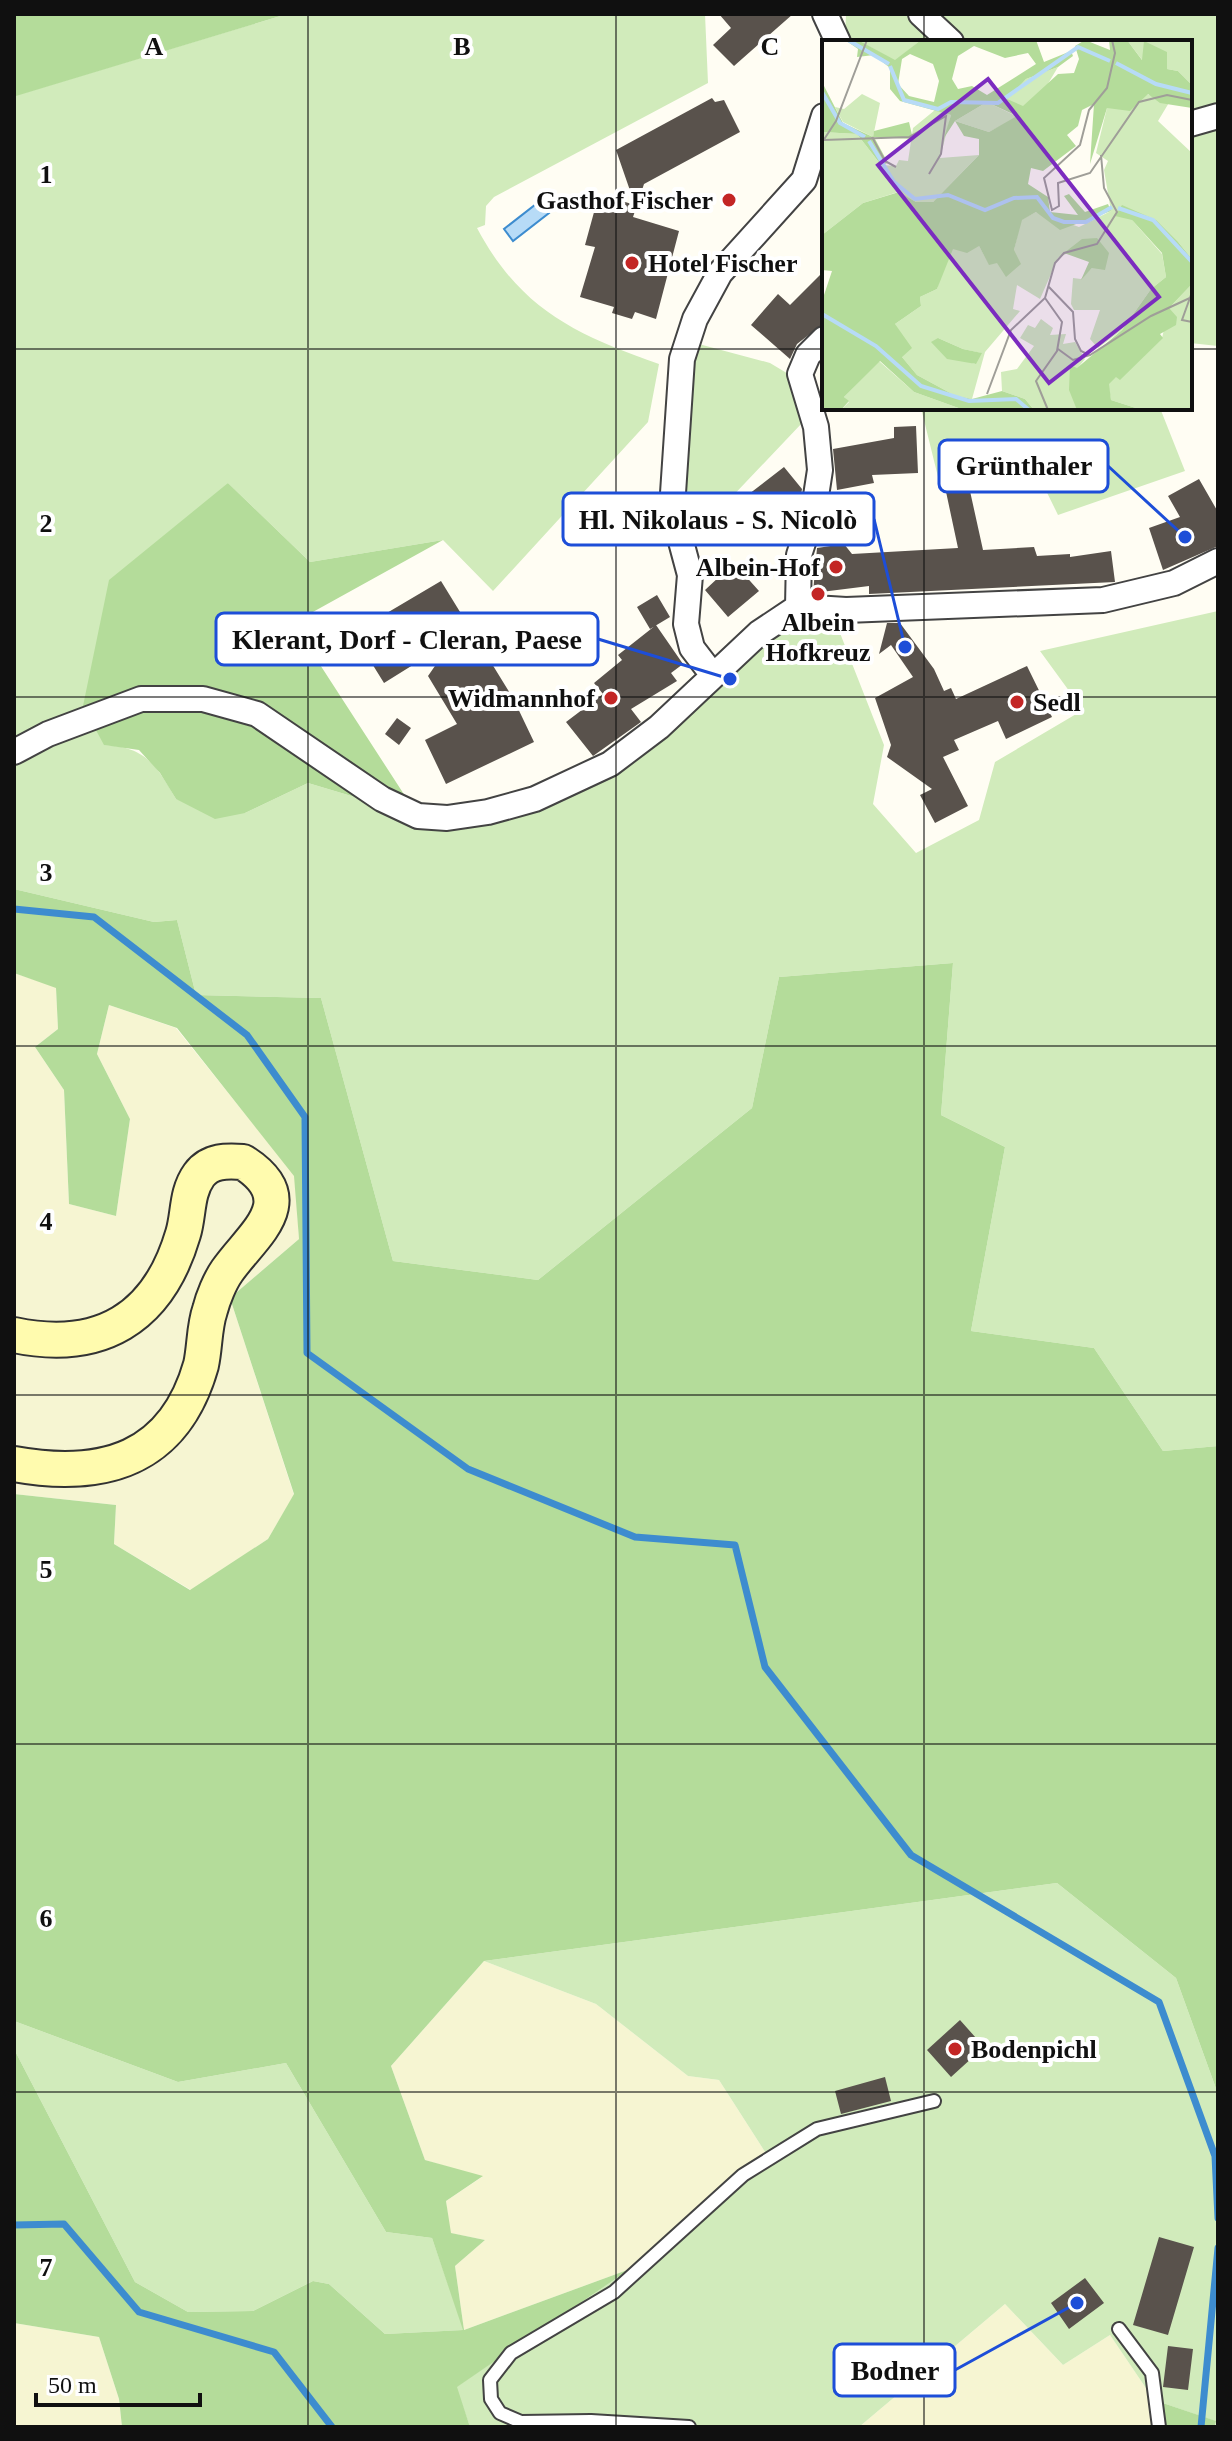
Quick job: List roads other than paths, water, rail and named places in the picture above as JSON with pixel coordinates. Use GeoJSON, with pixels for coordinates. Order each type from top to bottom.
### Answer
{"type":"FeatureCollection","features":[{"type":"Feature","properties":{"kind":"street"},"geometry":{"type":"LineString","coordinates":[[825,14],[837,40]]}},
{"type":"Feature","properties":{"kind":"street"},"geometry":{"type":"LineString","coordinates":[[921,14],[949,40]]}},
{"type":"Feature","properties":{"kind":"street"},"geometry":{"type":"LineString","coordinates":[[1192,123],[1218,116]]}},
{"type":"Feature","properties":{"kind":"street"},"geometry":{"type":"LineString","coordinates":[[712,674],[692,648],[686,624],[690,575],[681,529],[672,508],[682,359],[695,319],[720,273],[804,180],[822,122]]}},
{"type":"Feature","properties":{"kind":"street"},"geometry":{"type":"LineString","coordinates":[[798,607],[799,555],[814,509],[820,470],[816,427],[800,374],[808,355],[822,341]]}},
{"type":"Feature","properties":{"kind":"street"},"geometry":{"type":"LineString","coordinates":[[14,752],[48,734],[141,699],[203,699],[257,714],[382,799],[418,816],[447,818],[488,812],[535,799],[610,764],[659,727],[759,633],[798,607],[846,610],[1103,600],[1174,583],[1218,561]]}},
{"type":"Feature","properties":{"kind":"street"},"geometry":{"type":"LineString","coordinates":[[14,1335],[49,1342],[82,1340],[112,1329],[138,1313],[161,1287],[176,1259],[186,1223],[189,1194],[199,1174],[212,1164],[243,1162],[256,1170],[267,1185],[271,1201],[269,1218],[227,1271],[209,1311],[197,1374],[173,1424],[150,1445],[123,1461],[86,1471],[47,1470],[14,1464]]}},
{"type":"Feature","properties":{"kind":"lane"},"geometry":{"type":"LineString","coordinates":[[689,2427],[591,2421],[521,2422],[500,2413],[491,2399],[490,2380],[511,2353],[614,2292],[743,2175],[817,2129],[934,2101]]}},
{"type":"Feature","properties":{"kind":"lane"},"geometry":{"type":"LineString","coordinates":[[1119,2329],[1152,2373],[1159,2427]]}},
{"type":"Feature","properties":{"kind":"water"},"geometry":{"type":"Polygon","coordinates":[[[540,201],[549,213],[513,241],[504,229],[540,201]]]}},
{"type":"Feature","properties":{"kind":"waterway"},"geometry":{"type":"LineString","coordinates":[[14,909],[94,917],[247,1035],[305,1117],[307,1353],[468,1469],[635,1537],[735,1545],[765,1667],[911,1855],[1159,2002],[1215,2156],[1218,2218]]}},
{"type":"Feature","properties":{"kind":"waterway"},"geometry":{"type":"LineString","coordinates":[[14,2225],[64,2224],[139,2312],[274,2352],[332,2427]]}},
{"type":"Feature","properties":{"kind":"waterway"},"geometry":{"type":"LineString","coordinates":[[1201,2427],[1218,2248]]}},
{"type":"Feature","properties":{"kind":"place","name":"Gasthof Fischer"},"geometry":{"type":"Point","coordinates":[729,200]}},
{"type":"Feature","properties":{"kind":"place","name":"Hotel Fischer"},"geometry":{"type":"Point","coordinates":[632,263]}},
{"type":"Feature","properties":{"kind":"place","name":"Grünthaler"},"geometry":{"type":"Point","coordinates":[1185,537]}},
{"type":"Feature","properties":{"kind":"place","name":"Albein-Hof"},"geometry":{"type":"Point","coordinates":[836,567]}},
{"type":"Feature","properties":{"kind":"place","name":"Albein Hofkreuz"},"geometry":{"type":"Point","coordinates":[818,594]}},
{"type":"Feature","properties":{"kind":"place","name":"Hl. Nikolaus - S. Nicolò"},"geometry":{"type":"Point","coordinates":[905,647]}},
{"type":"Feature","properties":{"kind":"place","name":"Klerant, Dorf - Cleran, Paese"},"geometry":{"type":"Point","coordinates":[730,679]}},
{"type":"Feature","properties":{"kind":"place","name":"Widmannhof"},"geometry":{"type":"Point","coordinates":[611,698]}},
{"type":"Feature","properties":{"kind":"place","name":"Sedl"},"geometry":{"type":"Point","coordinates":[1017,702]}},
{"type":"Feature","properties":{"kind":"place","name":"Bodenpichl"},"geometry":{"type":"Point","coordinates":[955,2049]}},
{"type":"Feature","properties":{"kind":"place","name":"Bodner"},"geometry":{"type":"Point","coordinates":[1077,2303]}}]}
